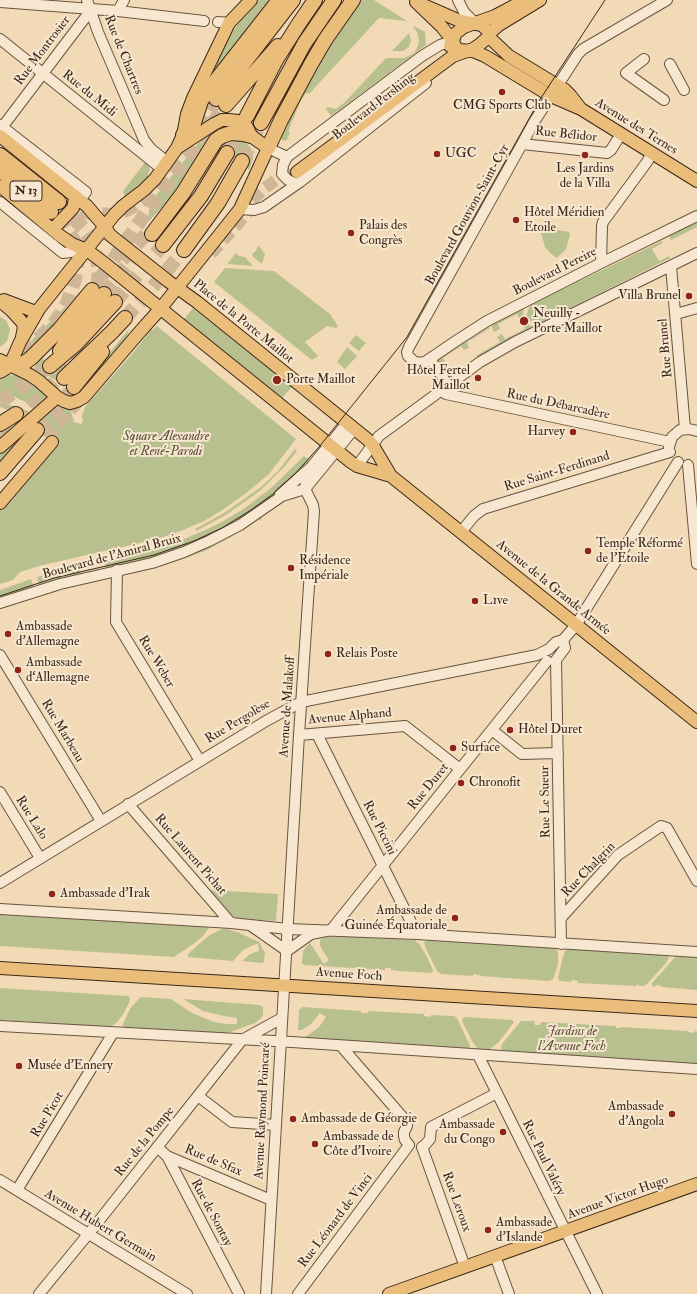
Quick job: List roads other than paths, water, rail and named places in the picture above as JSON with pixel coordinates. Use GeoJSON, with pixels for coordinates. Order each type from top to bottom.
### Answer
{"type":"FeatureCollection","features":[{"type":"Feature","properties":{"kind":"highway"},"geometry":{"type":"LineString","coordinates":[[183,135],[194,122],[201,101],[206,93],[279,0]]}},
{"type":"Feature","properties":{"kind":"highway"},"geometry":{"type":"LineString","coordinates":[[293,0],[221,102],[262,63],[298,25]]}},
{"type":"Feature","properties":{"kind":"highway"},"geometry":{"type":"LineString","coordinates":[[247,116],[276,60],[315,0]]}},
{"type":"Feature","properties":{"kind":"highway"},"geometry":{"type":"LineString","coordinates":[[261,123],[304,44],[334,0]]}},
{"type":"Feature","properties":{"kind":"highway"},"geometry":{"type":"LineString","coordinates":[[268,148],[310,64],[353,0]]}},
{"type":"Feature","properties":{"kind":"highway"},"geometry":{"type":"LineString","coordinates":[[151,232],[172,209],[191,182],[216,140],[231,133],[251,136]]}},
{"type":"Feature","properties":{"kind":"highway"},"geometry":{"type":"LineString","coordinates":[[164,245],[201,196],[227,153]]}},
{"type":"Feature","properties":{"kind":"highway","name":"N 13"},"geometry":{"type":"LineString","coordinates":[[0,155],[31,179],[69,202]]}},
{"type":"Feature","properties":{"kind":"highway"},"geometry":{"type":"LineString","coordinates":[[184,250],[218,203],[242,161]]}},
{"type":"Feature","properties":{"kind":"highway","name":"N 13"},"geometry":{"type":"LineString","coordinates":[[0,170],[69,202]]}},
{"type":"Feature","properties":{"kind":"highway"},"geometry":{"type":"LineString","coordinates":[[2,366],[24,363],[59,330],[104,295],[76,344],[50,366]]}},
{"type":"Feature","properties":{"kind":"highway"},"geometry":{"type":"LineString","coordinates":[[69,382],[105,349],[112,332],[125,318]]}},
{"type":"Feature","properties":{"kind":"highway"},"geometry":{"type":"LineString","coordinates":[[0,424],[16,414]]}},
{"type":"Feature","properties":{"kind":"highway"},"geometry":{"type":"LineString","coordinates":[[0,473],[41,433]]}},
{"type":"Feature","properties":{"kind":"main road"},"geometry":{"type":"LineString","coordinates":[[0,503],[41,433],[57,397],[30,375],[2,366],[20,342],[36,312],[120,209],[149,186],[177,148],[183,135],[187,114],[223,23],[251,0]]}},
{"type":"Feature","properties":{"kind":"main road","name":"Boulevard Pershing"},"geometry":{"type":"LineString","coordinates":[[292,165],[445,53],[456,34],[464,28],[495,16],[525,0]]}},
{"type":"Feature","properties":{"kind":"main road","name":"Boulevard Pershing"},"geometry":{"type":"LineString","coordinates":[[292,165],[449,59],[479,45],[499,25],[540,0]]}},
{"type":"Feature","properties":{"kind":"main road"},"geometry":{"type":"LineString","coordinates":[[414,1],[460,20],[482,25],[486,28],[491,39],[546,88]]}},
{"type":"Feature","properties":{"kind":"main road"},"geometry":{"type":"LineString","coordinates":[[414,1],[442,27],[459,50],[473,51],[485,56],[546,88]]}},
{"type":"Feature","properties":{"kind":"main road","name":"Avenue des Ternes"},"geometry":{"type":"LineString","coordinates":[[546,88],[558,86],[570,95],[581,109]]}},
{"type":"Feature","properties":{"kind":"main road","name":"Avenue des Ternes"},"geometry":{"type":"LineString","coordinates":[[546,88],[697,181]]}},
{"type":"Feature","properties":{"kind":"main road"},"geometry":{"type":"LineString","coordinates":[[177,148],[214,124],[224,120],[236,120],[244,124],[251,136],[268,148]]}},
{"type":"Feature","properties":{"kind":"main road"},"geometry":{"type":"LineString","coordinates":[[1,131],[69,202],[105,227],[110,235],[168,282],[177,287]]}},
{"type":"Feature","properties":{"kind":"main road","name":"Place de la Porte Maillot"},"geometry":{"type":"LineString","coordinates":[[57,397],[64,402],[70,402],[78,401],[84,397],[161,308],[240,209],[268,148]]}},
{"type":"Feature","properties":{"kind":"main road"},"geometry":{"type":"LineString","coordinates":[[0,186],[62,237],[72,244],[87,250],[104,263],[357,466],[391,476]]}},
{"type":"Feature","properties":{"kind":"main road"},"geometry":{"type":"LineString","coordinates":[[50,227],[53,228],[56,226],[73,208],[75,200],[69,202]]}},
{"type":"Feature","properties":{"kind":"main road","name":"Place de la Porte Maillot"},"geometry":{"type":"LineString","coordinates":[[177,287],[372,444],[391,476]]}},
{"type":"Feature","properties":{"kind":"main road"},"geometry":{"type":"LineString","coordinates":[[0,300],[36,312]]}},
{"type":"Feature","properties":{"kind":"main road"},"geometry":{"type":"LineString","coordinates":[[0,300],[22,322],[24,327],[20,342]]}},
{"type":"Feature","properties":{"kind":"main road"},"geometry":{"type":"LineString","coordinates":[[0,447],[41,433]]}},
{"type":"Feature","properties":{"kind":"main road"},"geometry":{"type":"LineString","coordinates":[[0,493],[41,433]]}},
{"type":"Feature","properties":{"kind":"main road","name":"Avenue de la Grande Armée"},"geometry":{"type":"LineString","coordinates":[[391,476],[576,625],[696,719]]}},
{"type":"Feature","properties":{"kind":"main road","name":"Avenue Foch"},"geometry":{"type":"LineString","coordinates":[[0,968],[697,1010]]}},
{"type":"Feature","properties":{"kind":"main road","name":"Avenue Victor Hugo"},"geometry":{"type":"LineString","coordinates":[[389,1294],[697,1184]]}},
{"type":"Feature","properties":{"kind":"street"},"geometry":{"type":"LineString","coordinates":[[118,11],[124,0]]}},
{"type":"Feature","properties":{"kind":"street"},"geometry":{"type":"LineString","coordinates":[[458,0],[464,12],[475,23]]}},
{"type":"Feature","properties":{"kind":"street"},"geometry":{"type":"LineString","coordinates":[[558,86],[582,50],[667,0]]}},
{"type":"Feature","properties":{"kind":"street"},"geometry":{"type":"LineString","coordinates":[[0,2],[89,5],[118,11],[204,20]]}},
{"type":"Feature","properties":{"kind":"street","name":"Rue Montrosier"},"geometry":{"type":"LineString","coordinates":[[1,131],[89,5]]}},
{"type":"Feature","properties":{"kind":"street","name":"Rue de Chartres"},"geometry":{"type":"LineString","coordinates":[[89,5],[98,32],[135,120],[143,147]]}},
{"type":"Feature","properties":{"kind":"street","name":"Rue du Midi"},"geometry":{"type":"LineString","coordinates":[[0,40],[42,73],[143,147],[164,165]]}},
{"type":"Feature","properties":{"kind":"street","name":"Boulevard Pershing"},"geometry":{"type":"LineString","coordinates":[[240,209],[261,209],[297,184],[468,51]]}},
{"type":"Feature","properties":{"kind":"street"},"geometry":{"type":"LineString","coordinates":[[644,59],[626,72],[664,100]]}},
{"type":"Feature","properties":{"kind":"street"},"geometry":{"type":"LineString","coordinates":[[670,64],[684,90]]}},
{"type":"Feature","properties":{"kind":"street","name":"Boulevard Gouvion-Saint-Cyr"},"geometry":{"type":"LineString","coordinates":[[430,359],[425,362],[416,363],[409,358],[407,352],[522,144],[546,88]]}},
{"type":"Feature","properties":{"kind":"street","name":"Rue Bélidor"},"geometry":{"type":"LineString","coordinates":[[522,144],[607,153],[611,150],[621,134]]}},
{"type":"Feature","properties":{"kind":"street"},"geometry":{"type":"LineString","coordinates":[[268,148],[292,165]]}},
{"type":"Feature","properties":{"kind":"street"},"geometry":{"type":"LineString","coordinates":[[601,263],[603,222],[652,153]]}},
{"type":"Feature","properties":{"kind":"street"},"geometry":{"type":"LineString","coordinates":[[292,165],[283,165],[282,174],[288,180],[297,184]]}},
{"type":"Feature","properties":{"kind":"street"},"geometry":{"type":"LineString","coordinates":[[0,202],[63,253],[87,250]]}},
{"type":"Feature","properties":{"kind":"street","name":"Boulevard Pereire"},"geometry":{"type":"LineString","coordinates":[[430,359],[459,338],[487,321],[697,216]]}},
{"type":"Feature","properties":{"kind":"street"},"geometry":{"type":"LineString","coordinates":[[357,466],[379,436],[480,362],[515,342],[697,253]]}},
{"type":"Feature","properties":{"kind":"street","name":"Rue Brunel"},"geometry":{"type":"LineString","coordinates":[[671,266],[685,429]]}},
{"type":"Feature","properties":{"kind":"street"},"geometry":{"type":"LineString","coordinates":[[676,314],[697,308]]}},
{"type":"Feature","properties":{"kind":"street"},"geometry":{"type":"LineString","coordinates":[[430,359],[444,387]]}},
{"type":"Feature","properties":{"kind":"street","name":"Rue du Débarcadère"},"geometry":{"type":"LineString","coordinates":[[444,387],[446,394],[670,447]]}},
{"type":"Feature","properties":{"kind":"street","name":"Boulevard de l'Amiral Bruix"},"geometry":{"type":"LineString","coordinates":[[0,603],[52,586],[152,563],[202,545],[240,525],[282,496],[305,489],[333,448],[351,426]]}},
{"type":"Feature","properties":{"kind":"street"},"geometry":{"type":"LineString","coordinates":[[697,431],[685,429],[676,433],[670,447],[673,458],[678,462],[692,464],[697,564]]}},
{"type":"Feature","properties":{"kind":"street","name":"Rue Saint-Ferdinand"},"geometry":{"type":"LineString","coordinates":[[461,532],[474,516],[483,509],[670,447]]}},
{"type":"Feature","properties":{"kind":"street","name":"Boulevard de l'Amiral Bruix"},"geometry":{"type":"LineString","coordinates":[[268,505],[333,448]]}},
{"type":"Feature","properties":{"kind":"street"},"geometry":{"type":"LineString","coordinates":[[551,656],[556,642],[563,640],[588,608],[678,462]]}},
{"type":"Feature","properties":{"kind":"street","name":"Boulevard de l'Amiral Bruix"},"geometry":{"type":"LineString","coordinates":[[305,489],[307,477],[312,466]]}},
{"type":"Feature","properties":{"kind":"street","name":"Avenue de Malakoff"},"geometry":{"type":"LineString","coordinates":[[288,929],[314,511],[313,505],[305,489]]}},
{"type":"Feature","properties":{"kind":"street","name":"Rue Weber"},"geometry":{"type":"LineString","coordinates":[[117,570],[116,622],[200,760]]}},
{"type":"Feature","properties":{"kind":"street","name":"Rue Pergolèse"},"geometry":{"type":"LineString","coordinates":[[0,883],[200,760],[301,702],[537,654],[551,656]]}},
{"type":"Feature","properties":{"kind":"street","name":"Rue Marbeau"},"geometry":{"type":"LineString","coordinates":[[0,655],[101,821]]}},
{"type":"Feature","properties":{"kind":"street","name":"Rue Duret"},"geometry":{"type":"LineString","coordinates":[[331,930],[551,656]]}},
{"type":"Feature","properties":{"kind":"street","name":"Rue Le Sueur"},"geometry":{"type":"LineString","coordinates":[[551,656],[558,753],[561,944]]}},
{"type":"Feature","properties":{"kind":"street","name":"Avenue Alphand"},"geometry":{"type":"LineString","coordinates":[[299,735],[405,726],[460,769]]}},
{"type":"Feature","properties":{"kind":"street"},"geometry":{"type":"LineString","coordinates":[[492,730],[522,754],[558,753]]}},
{"type":"Feature","properties":{"kind":"street","name":"Rue Piccini"},"geometry":{"type":"LineString","coordinates":[[317,734],[416,934]]}},
{"type":"Feature","properties":{"kind":"street","name":"Rue Lalo"},"geometry":{"type":"LineString","coordinates":[[0,792],[40,858]]}},
{"type":"Feature","properties":{"kind":"street","name":"Rue Laurent Pichat"},"geometry":{"type":"LineString","coordinates":[[128,804],[231,923]]}},
{"type":"Feature","properties":{"kind":"street","name":"Rue Chalgrin"},"geometry":{"type":"LineString","coordinates":[[561,918],[618,855],[660,826],[667,828],[697,881]]}},
{"type":"Feature","properties":{"kind":"street"},"geometry":{"type":"LineString","coordinates":[[0,909],[231,923],[288,929],[416,934],[697,952]]}},
{"type":"Feature","properties":{"kind":"street"},"geometry":{"type":"LineString","coordinates":[[250,925],[287,951],[311,934],[331,930]]}},
{"type":"Feature","properties":{"kind":"street","name":"Avenue Raymond Poincaré"},"geometry":{"type":"LineString","coordinates":[[266,1294],[288,929]]}},
{"type":"Feature","properties":{"kind":"street","name":"Rue de la Pompe"},"geometry":{"type":"LineString","coordinates":[[39,1294],[242,1040],[282,1018]]}},
{"type":"Feature","properties":{"kind":"street"},"geometry":{"type":"LineString","coordinates":[[0,1026],[697,1068]]}},
{"type":"Feature","properties":{"kind":"street","name":"Rue Picot"},"geometry":{"type":"LineString","coordinates":[[17,1190],[113,1033]]}},
{"type":"Feature","properties":{"kind":"street","name":"Rue Léonard de Vinci"},"geometry":{"type":"LineString","coordinates":[[298,1294],[409,1145],[404,1136],[407,1126],[406,1121],[341,1046]]}},
{"type":"Feature","properties":{"kind":"street","name":"Rue Paul Valéry"},"geometry":{"type":"LineString","coordinates":[[478,1055],[597,1294]]}},
{"type":"Feature","properties":{"kind":"street","name":"Rue Leroux"},"geometry":{"type":"LineString","coordinates":[[465,1267],[422,1147],[430,1139],[431,1127],[497,1094]]}},
{"type":"Feature","properties":{"kind":"street"},"geometry":{"type":"LineString","coordinates":[[198,1096],[232,1122],[276,1126]]}},
{"type":"Feature","properties":{"kind":"street","name":"Rue de Sontay"},"geometry":{"type":"LineString","coordinates":[[157,1147],[167,1156],[239,1294]]}},
{"type":"Feature","properties":{"kind":"street","name":"Rue de Sfax"},"geometry":{"type":"LineString","coordinates":[[167,1156],[271,1200]]}},
{"type":"Feature","properties":{"kind":"street","name":"Avenue Hubert Germain"},"geometry":{"type":"LineString","coordinates":[[0,1180],[187,1294]]}},
{"type":"Feature","properties":{"kind":"street"},"geometry":{"type":"LineString","coordinates":[[495,1256],[509,1294]]}},
{"type":"Feature","properties":{"kind":"tunnel"},"geometry":{"type":"LineString","coordinates":[[200,129],[216,99]]}},
{"type":"Feature","properties":{"kind":"tunnel"},"geometry":{"type":"LineString","coordinates":[[101,277],[157,197],[226,105]]}},
{"type":"Feature","properties":{"kind":"tunnel"},"geometry":{"type":"LineString","coordinates":[[227,153],[243,123]]}},
{"type":"Feature","properties":{"kind":"tunnel"},"geometry":{"type":"LineString","coordinates":[[242,161],[261,123]]}},
{"type":"Feature","properties":{"kind":"tunnel"},"geometry":{"type":"LineString","coordinates":[[239,212],[265,188],[293,167]]}},
{"type":"Feature","properties":{"kind":"tunnel"},"geometry":{"type":"LineString","coordinates":[[66,196],[79,208],[88,213],[111,215],[132,207],[143,199],[158,183]]}},
{"type":"Feature","properties":{"kind":"tunnel"},"geometry":{"type":"LineString","coordinates":[[59,202],[83,228],[93,243],[99,269],[95,305]]}},
{"type":"Feature","properties":{"kind":"tunnel"},"geometry":{"type":"LineString","coordinates":[[211,254],[251,209]]}},
{"type":"Feature","properties":{"kind":"tunnel"},"geometry":{"type":"LineString","coordinates":[[9,369],[55,322],[67,304],[75,279],[78,258],[75,242],[66,227],[51,213]]}},
{"type":"Feature","properties":{"kind":"tunnel"},"geometry":{"type":"LineString","coordinates":[[122,260],[150,230]]}},
{"type":"Feature","properties":{"kind":"tunnel"},"geometry":{"type":"LineString","coordinates":[[115,302],[163,245]]}},
{"type":"Feature","properties":{"kind":"tunnel"},"geometry":{"type":"LineString","coordinates":[[125,318],[184,250]]}},
{"type":"Feature","properties":{"kind":"tunnel"},"geometry":{"type":"LineString","coordinates":[[104,294],[136,254]]}},
{"type":"Feature","properties":{"kind":"tunnel"},"geometry":{"type":"LineString","coordinates":[[0,436],[30,409],[59,377],[69,364],[83,338]]}},
{"type":"Feature","properties":{"kind":"tunnel"},"geometry":{"type":"LineString","coordinates":[[0,402],[50,366]]}},
{"type":"Feature","properties":{"kind":"tunnel"},"geometry":{"type":"LineString","coordinates":[[37,430],[74,387]]}},
{"type":"Feature","properties":{"kind":"tunnel"},"geometry":{"type":"LineString","coordinates":[[47,438],[82,397]]}},
{"type":"Feature","properties":{"kind":"tram line"},"geometry":{"type":"LineString","coordinates":[[0,596],[54,578],[154,555],[194,541],[222,528],[251,510],[273,494],[295,474],[319,447],[407,337],[539,101],[605,0]]}},
{"type":"Feature","properties":{"kind":"place","name":"CMG Sports Club"},"geometry":{"type":"Point","coordinates":[502,92]}},
{"type":"Feature","properties":{"kind":"place","name":"UGC"},"geometry":{"type":"Point","coordinates":[437,154]}},
{"type":"Feature","properties":{"kind":"place","name":"Les Jardins de la Villa"},"geometry":{"type":"Point","coordinates":[585,155]}},
{"type":"Feature","properties":{"kind":"place","name":"Hôtel Méridien Etoile"},"geometry":{"type":"Point","coordinates":[516,220]}},
{"type":"Feature","properties":{"kind":"place","name":"Palais des Congrès"},"geometry":{"type":"Point","coordinates":[351,233]}},
{"type":"Feature","properties":{"kind":"place","name":"Villa Brunel"},"geometry":{"type":"Point","coordinates":[689,296]}},
{"type":"Feature","properties":{"kind":"place","name":"Neuilly - Porte Maillot"},"geometry":{"type":"Point","coordinates":[524,321]}},
{"type":"Feature","properties":{"kind":"place","name":"Hôtel Fertel Maillot"},"geometry":{"type":"Point","coordinates":[478,378]}},
{"type":"Feature","properties":{"kind":"place","name":"Porte Maillot"},"geometry":{"type":"Point","coordinates":[277,380]}},
{"type":"Feature","properties":{"kind":"place","name":"Harvey"},"geometry":{"type":"Point","coordinates":[573,432]}},
{"type":"Feature","properties":{"kind":"place","name":"Temple Réformé de l'Etoile"},"geometry":{"type":"Point","coordinates":[588,551]}},
{"type":"Feature","properties":{"kind":"place","name":"Résidence Impériale"},"geometry":{"type":"Point","coordinates":[291,568]}},
{"type":"Feature","properties":{"kind":"place","name":"L1ve"},"geometry":{"type":"Point","coordinates":[475,601]}},
{"type":"Feature","properties":{"kind":"place","name":"Ambassade d'Allemagne"},"geometry":{"type":"Point","coordinates":[8,634]}},
{"type":"Feature","properties":{"kind":"place","name":"Relais Poste"},"geometry":{"type":"Point","coordinates":[328,654]}},
{"type":"Feature","properties":{"kind":"place","name":"Ambassade d‘Allemagne"},"geometry":{"type":"Point","coordinates":[18,670]}},
{"type":"Feature","properties":{"kind":"place","name":"Hôtel Duret"},"geometry":{"type":"Point","coordinates":[510,730]}},
{"type":"Feature","properties":{"kind":"place","name":"Surface"},"geometry":{"type":"Point","coordinates":[453,748]}},
{"type":"Feature","properties":{"kind":"place","name":"Chronofit"},"geometry":{"type":"Point","coordinates":[461,783]}},
{"type":"Feature","properties":{"kind":"place","name":"Ambassade d'Irak"},"geometry":{"type":"Point","coordinates":[52,894]}},
{"type":"Feature","properties":{"kind":"place","name":"Ambassade de Guinée Équatoriale"},"geometry":{"type":"Point","coordinates":[455,918]}},
{"type":"Feature","properties":{"kind":"place","name":"Musée d'Ennery"},"geometry":{"type":"Point","coordinates":[19,1066]}},
{"type":"Feature","properties":{"kind":"place","name":"Ambassade d'Angola"},"geometry":{"type":"Point","coordinates":[672,1114]}},
{"type":"Feature","properties":{"kind":"place","name":"Ambassade de Géorgie"},"geometry":{"type":"Point","coordinates":[293,1119]}},
{"type":"Feature","properties":{"kind":"place","name":"Ambassade du Congo"},"geometry":{"type":"Point","coordinates":[503,1132]}},
{"type":"Feature","properties":{"kind":"place","name":"Ambassade de Côte d’Ivoire"},"geometry":{"type":"Point","coordinates":[315,1144]}},
{"type":"Feature","properties":{"kind":"place","name":"Ambassade d'Islande"},"geometry":{"type":"Point","coordinates":[488,1230]}},
{"type":"Feature","properties":{"kind":"park label","name":"Square Alexandre et René-Parodi"},"geometry":{"type":"Point","coordinates":[166,444]}},
{"type":"Feature","properties":{"kind":"park label","name":"Jardins de l'Avenue Foch"},"geometry":{"type":"Point","coordinates":[572,1040]}}]}
